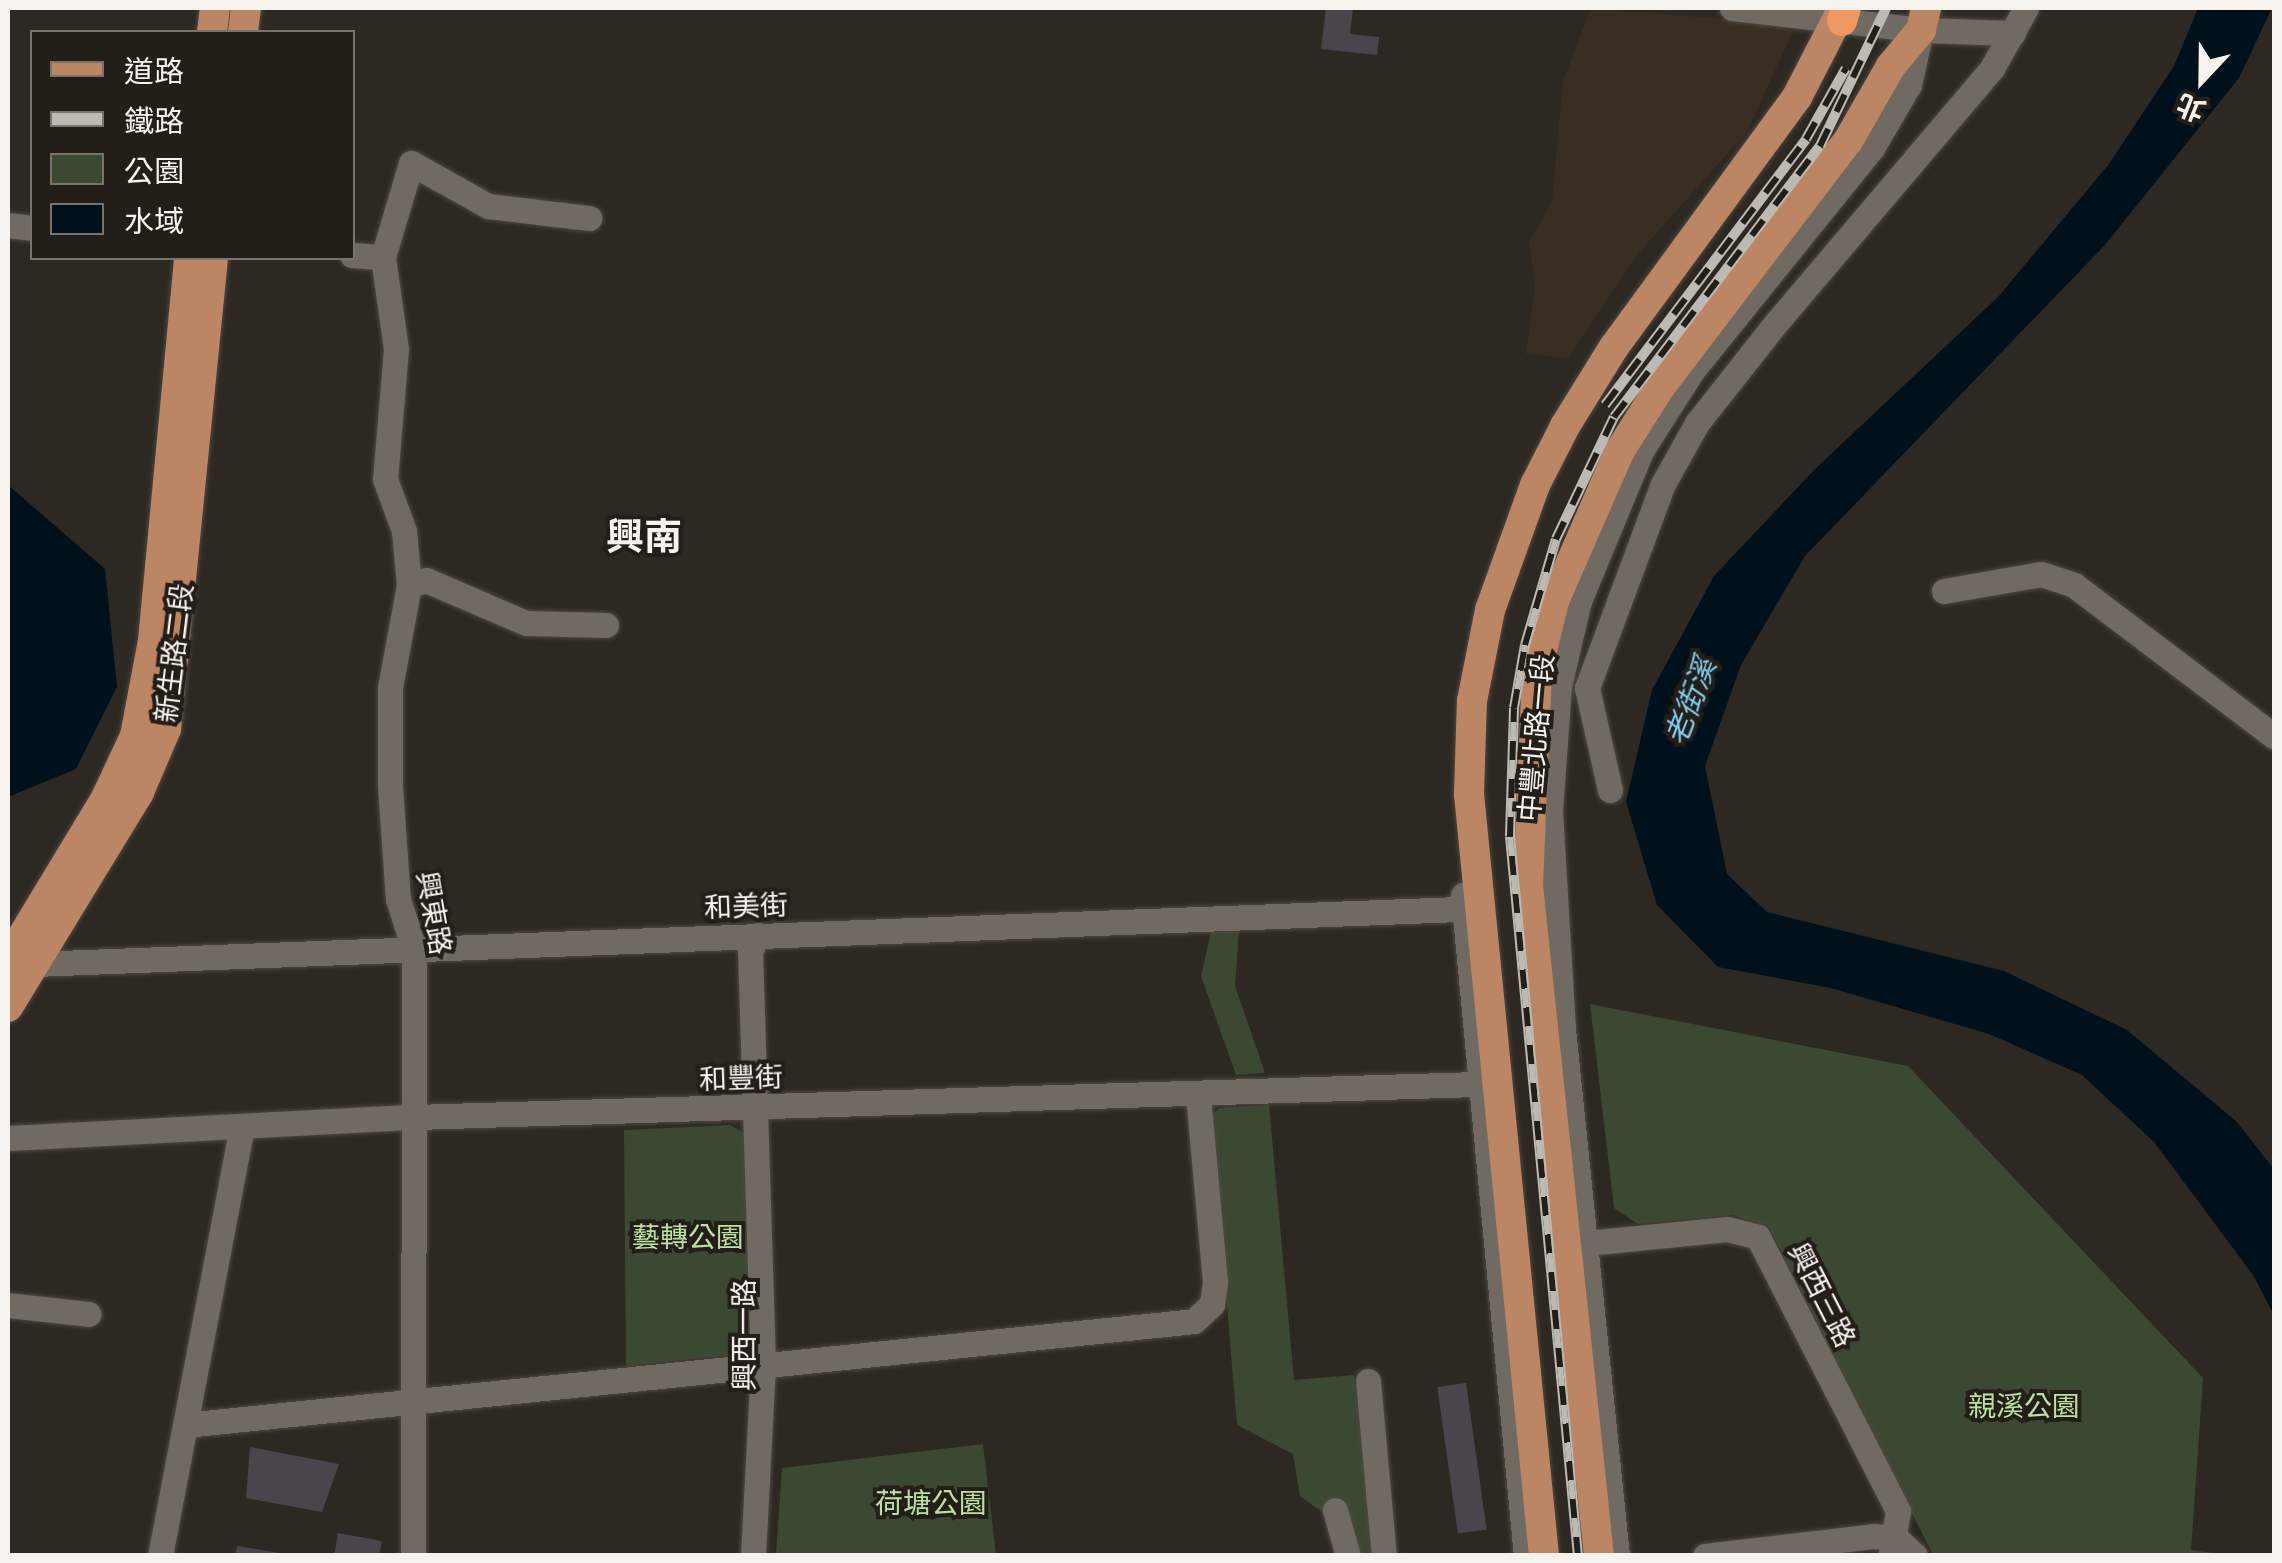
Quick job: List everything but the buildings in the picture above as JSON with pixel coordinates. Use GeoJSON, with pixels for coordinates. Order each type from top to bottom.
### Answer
{"type":"FeatureCollection","features":[{"type":"Feature","properties":{"kind":"main road"},"geometry":{"type":"LineString","coordinates":[[1544,1556],[1471,836],[1472,702],[1490,610],[1535,485],[1614,347],[1743,175],[1844,12]]}},
{"type":"Feature","properties":{"kind":"main road","name":"中豐北路一段"},"geometry":{"type":"LineString","coordinates":[[1600,1556],[1528,886],[1537,671],[1554,601],[1619,452],[1658,390],[1848,141],[1891,66],[1924,19]]}},
{"type":"Feature","properties":{"kind":"main road","name":"新生路二段"},"geometry":{"type":"LineString","coordinates":[[8,1008],[21,962],[135,736],[153,641],[189,260]]}},
{"type":"Feature","properties":{"kind":"main road","name":"新生路二段"},"geometry":{"type":"LineString","coordinates":[[21,962],[139,792],[166,728],[213,260]]}},
{"type":"Feature","properties":{"kind":"street"},"geometry":{"type":"LineString","coordinates":[[1732,8],[1924,19],[2014,33]]}},
{"type":"Feature","properties":{"kind":"street"},"geometry":{"type":"LineString","coordinates":[[1610,790],[1587,688],[1662,484],[1697,423],[1992,68],[2026,8]]}},
{"type":"Feature","properties":{"kind":"street","name":"中豐北路一段"},"geometry":{"type":"LineString","coordinates":[[1617,1556],[1563,1029],[1550,811],[1559,686],[1579,600],[1642,451],[1692,371],[1872,148],[1909,85],[1924,19]]}},
{"type":"Feature","properties":{"kind":"street"},"geometry":{"type":"LineString","coordinates":[[355,256],[382,257],[411,163],[488,206],[589,218]]}},
{"type":"Feature","properties":{"kind":"street","name":"興東路"},"geometry":{"type":"LineString","coordinates":[[382,257],[396,349],[385,479],[404,531],[408,585],[390,688],[390,786],[398,898],[414,948],[413,1556]]}},
{"type":"Feature","properties":{"kind":"street"},"geometry":{"type":"LineString","coordinates":[[1944,591],[2041,574],[2074,585],[2274,736]]}},
{"type":"Feature","properties":{"kind":"street"},"geometry":{"type":"LineString","coordinates":[[408,585],[426,580],[526,623],[606,625]]}},
{"type":"Feature","properties":{"kind":"street"},"geometry":{"type":"LineString","coordinates":[[1471,836],[1461,910],[1526,1556]]}},
{"type":"Feature","properties":{"kind":"street","name":"和美街"},"geometry":{"type":"LineString","coordinates":[[21,962],[1461,910]]}},
{"type":"Feature","properties":{"kind":"street","name":"興西一路"},"geometry":{"type":"LineString","coordinates":[[758,935],[766,952],[762,1107],[770,1363],[767,1556]]}},
{"type":"Feature","properties":{"kind":"street","name":"和豐街"},"geometry":{"type":"LineString","coordinates":[[8,1138],[241,1130],[414,1117],[1477,1084]]}},
{"type":"Feature","properties":{"kind":"street"},"geometry":{"type":"LineString","coordinates":[[185,1425],[1194,1320],[1206,1314],[1215,1282],[1198,1095]]}},
{"type":"Feature","properties":{"kind":"street"},"geometry":{"type":"LineString","coordinates":[[160,1556],[241,1130]]}},
{"type":"Feature","properties":{"kind":"street","name":"興西三路"},"geometry":{"type":"LineString","coordinates":[[1587,1243],[1727,1229],[1758,1237],[1898,1511],[1899,1550]]}},
{"type":"Feature","properties":{"kind":"street"},"geometry":{"type":"LineString","coordinates":[[8,1304],[88,1314]]}},
{"type":"Feature","properties":{"kind":"street"},"geometry":{"type":"LineString","coordinates":[[753,1556],[770,1363]]}},
{"type":"Feature","properties":{"kind":"street"},"geometry":{"type":"LineString","coordinates":[[1368,1380],[1384,1556]]}},
{"type":"Feature","properties":{"kind":"street"},"geometry":{"type":"LineString","coordinates":[[1335,1510],[1348,1556]]}},
{"type":"Feature","properties":{"kind":"street"},"geometry":{"type":"LineString","coordinates":[[1704,1556],[1899,1550]]}},
{"type":"Feature","properties":{"kind":"street"},"geometry":{"type":"LineString","coordinates":[[1844,1556],[1899,1550]]}},
{"type":"Feature","properties":{"kind":"shaded area"},"geometry":{"type":"Polygon","coordinates":[[[1591,8],[1796,25],[1746,133],[1636,256],[1568,358],[1526,354],[1535,287],[1529,242],[1552,202],[1563,81],[1591,8]]]}},
{"type":"Feature","properties":{"kind":"green space"},"geometry":{"type":"Polygon","coordinates":[[[1239,931],[1235,986],[1265,1073],[1236,1075],[1201,976],[1211,932],[1239,931]]]}},
{"type":"Feature","properties":{"kind":"green space","name":"親溪公園"},"geometry":{"type":"Polygon","coordinates":[[[1590,1004],[1908,1066],[2203,1378],[2191,1550],[2226,1555],[1933,1555],[1769,1227],[1732,1215],[1638,1224],[1614,1208],[1590,1004]]]}},
{"type":"Feature","properties":{"kind":"green space"},"geometry":{"type":"Polygon","coordinates":[[[1269,1105],[1294,1380],[1354,1375],[1375,1555],[1358,1555],[1333,1520],[1300,1496],[1293,1454],[1237,1425],[1211,1115],[1220,1108],[1269,1105]]]}},
{"type":"Feature","properties":{"kind":"green space","name":"藝轉公園"},"geometry":{"type":"Polygon","coordinates":[[[730,1125],[747,1135],[753,1346],[740,1354],[626,1366],[624,1130],[730,1125]]]}},
{"type":"Feature","properties":{"kind":"green space","name":"荷塘公園"},"geometry":{"type":"Polygon","coordinates":[[[983,1444],[996,1555],[776,1555],[782,1468],[983,1444]]]}},
{"type":"Feature","properties":{"kind":"water","name":"老街溪"},"geometry":{"type":"Polygon","coordinates":[[[2198,8],[2272,8],[2239,78],[2104,246],[1805,556],[1741,665],[1705,766],[1727,874],[1767,912],[2004,971],[2127,1030],[2236,1121],[2274,1169],[2274,1315],[2253,1275],[2154,1142],[2082,1075],[1989,1034],[1831,988],[1718,967],[1657,905],[1626,802],[1652,690],[1714,576],[1815,469],[1998,297],[2109,164],[2174,66],[2198,8]]]}},
{"type":"Feature","properties":{"kind":"water"},"geometry":{"type":"Polygon","coordinates":[[[8,485],[105,569],[117,687],[76,769],[8,797],[8,485]]]}},
{"type":"Feature","properties":{"kind":"railway"},"geometry":{"type":"LineString","coordinates":[[1578,1556],[1510,836],[1514,708],[1525,645],[1556,539],[1614,417],[1820,146],[1886,8]]}},
{"type":"Feature","properties":{"kind":"railway"},"geometry":{"type":"LineString","coordinates":[[1605,405],[1806,139],[1846,68]]}},
{"type":"Feature","properties":{"kind":"district","name":"興南"},"geometry":{"type":"Point","coordinates":[644,537]}}]}
